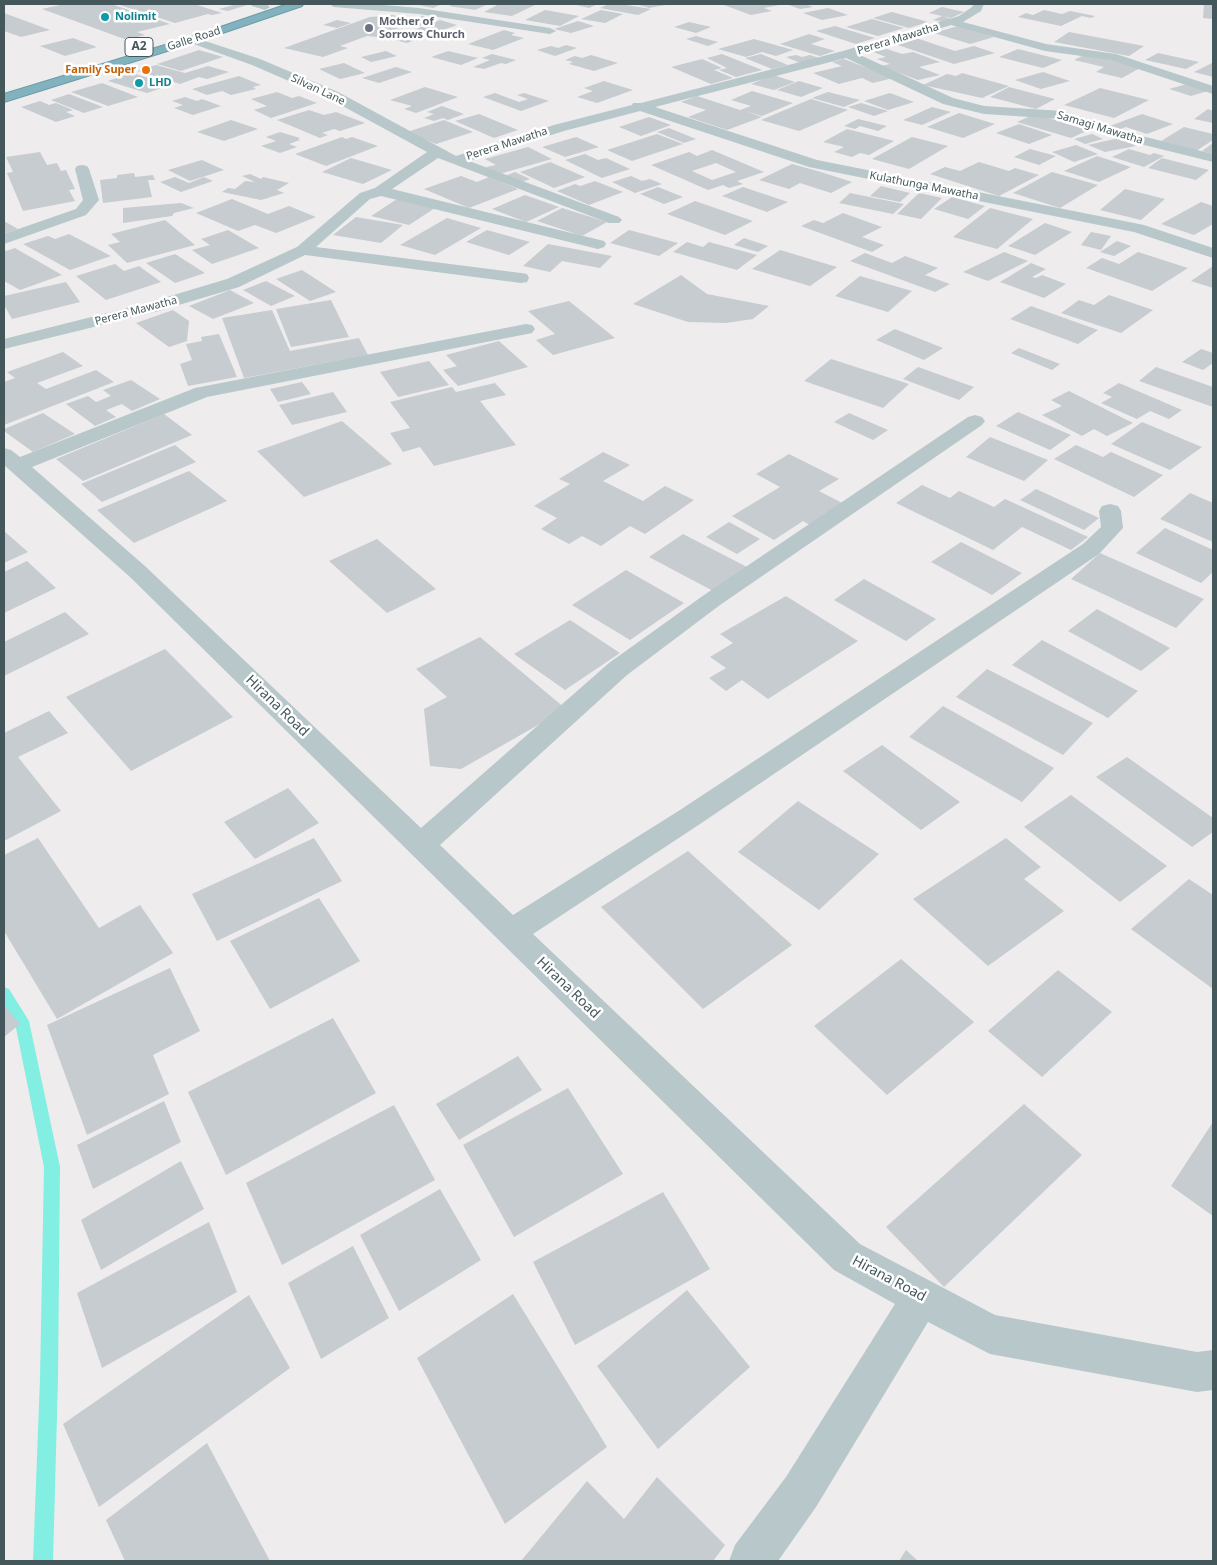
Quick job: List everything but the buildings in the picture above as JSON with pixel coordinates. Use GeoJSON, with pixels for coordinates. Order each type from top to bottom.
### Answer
{"type":"FeatureCollection","features":[{"type":"Feature","properties":{"kind":"highway","name":"Galle Road"},"geometry":{"type":"LineString","coordinates":[[4,98],[192,40],[298,4]]}},
{"type":"Feature","properties":{"kind":"highway","name":"Galle Road"},"geometry":{"type":"LineString","coordinates":[[4,88],[178,35],[264,5]]}},
{"type":"Feature","properties":{"kind":"highway"},"geometry":{"type":"LineString","coordinates":[[178,35],[192,40]]}},
{"type":"Feature","properties":{"kind":"street"},"geometry":{"type":"LineString","coordinates":[[334,4],[419,11],[550,31]]}},
{"type":"Feature","properties":{"kind":"street","name":"Perera Mawatha"},"geometry":{"type":"LineString","coordinates":[[4,344],[153,307],[233,283],[303,250],[365,196],[380,191],[437,152],[455,161],[559,128],[638,106],[847,54],[952,22],[977,9],[979,4]]}},
{"type":"Feature","properties":{"kind":"street"},"geometry":{"type":"LineString","coordinates":[[952,22],[1045,47],[1112,57],[1213,90]]}},
{"type":"Feature","properties":{"kind":"street","name":"Silvan Lane"},"geometry":{"type":"LineString","coordinates":[[192,40],[256,62],[332,95],[437,152]]}},
{"type":"Feature","properties":{"kind":"street","name":"Samagi Mawatha"},"geometry":{"type":"LineString","coordinates":[[847,54],[948,101],[984,110],[1063,115],[1121,135],[1213,158]]}},
{"type":"Feature","properties":{"kind":"street","name":"Kulathunga Mawatha"},"geometry":{"type":"LineString","coordinates":[[638,106],[814,164],[1138,228],[1213,253]]}},
{"type":"Feature","properties":{"kind":"street"},"geometry":{"type":"LineString","coordinates":[[455,161],[477,171],[614,220]]}},
{"type":"Feature","properties":{"kind":"street"},"geometry":{"type":"LineString","coordinates":[[4,239],[81,212],[91,200],[82,169]]}},
{"type":"Feature","properties":{"kind":"street"},"geometry":{"type":"LineString","coordinates":[[380,191],[598,244]]}},
{"type":"Feature","properties":{"kind":"street"},"geometry":{"type":"LineString","coordinates":[[303,250],[521,278]]}},
{"type":"Feature","properties":{"kind":"street"},"geometry":{"type":"LineString","coordinates":[[10,460],[202,392],[526,329]]}},
{"type":"Feature","properties":{"kind":"street"},"geometry":{"type":"LineString","coordinates":[[420,844],[618,669],[712,600],[975,421]]}},
{"type":"Feature","properties":{"kind":"street","name":"Hirana Road"},"geometry":{"type":"LineString","coordinates":[[10,460],[138,572],[847,1257],[990,1334],[1197,1372],[1213,1370]]}},
{"type":"Feature","properties":{"kind":"street"},"geometry":{"type":"LineString","coordinates":[[511,932],[690,817],[1091,550],[1112,528],[1110,511]]}},
{"type":"Feature","properties":{"kind":"street"},"geometry":{"type":"LineString","coordinates":[[751,1561],[801,1492],[921,1296]]}},
{"type":"Feature","properties":{"kind":"waterway"},"geometry":{"type":"LineString","coordinates":[[4,993],[22,1021],[52,1167],[49,1379],[43,1561]]}},
{"type":"Feature","properties":{"kind":"place","name":"Nolimit"},"geometry":{"type":"Point","coordinates":[105,17]}},
{"type":"Feature","properties":{"kind":"place","name":"Mother of Sorrows Church"},"geometry":{"type":"Point","coordinates":[369,28]}},
{"type":"Feature","properties":{"kind":"place","name":"Family Super"},"geometry":{"type":"Point","coordinates":[146,70]}},
{"type":"Feature","properties":{"kind":"place","name":"LHD"},"geometry":{"type":"Point","coordinates":[139,83]}}]}
